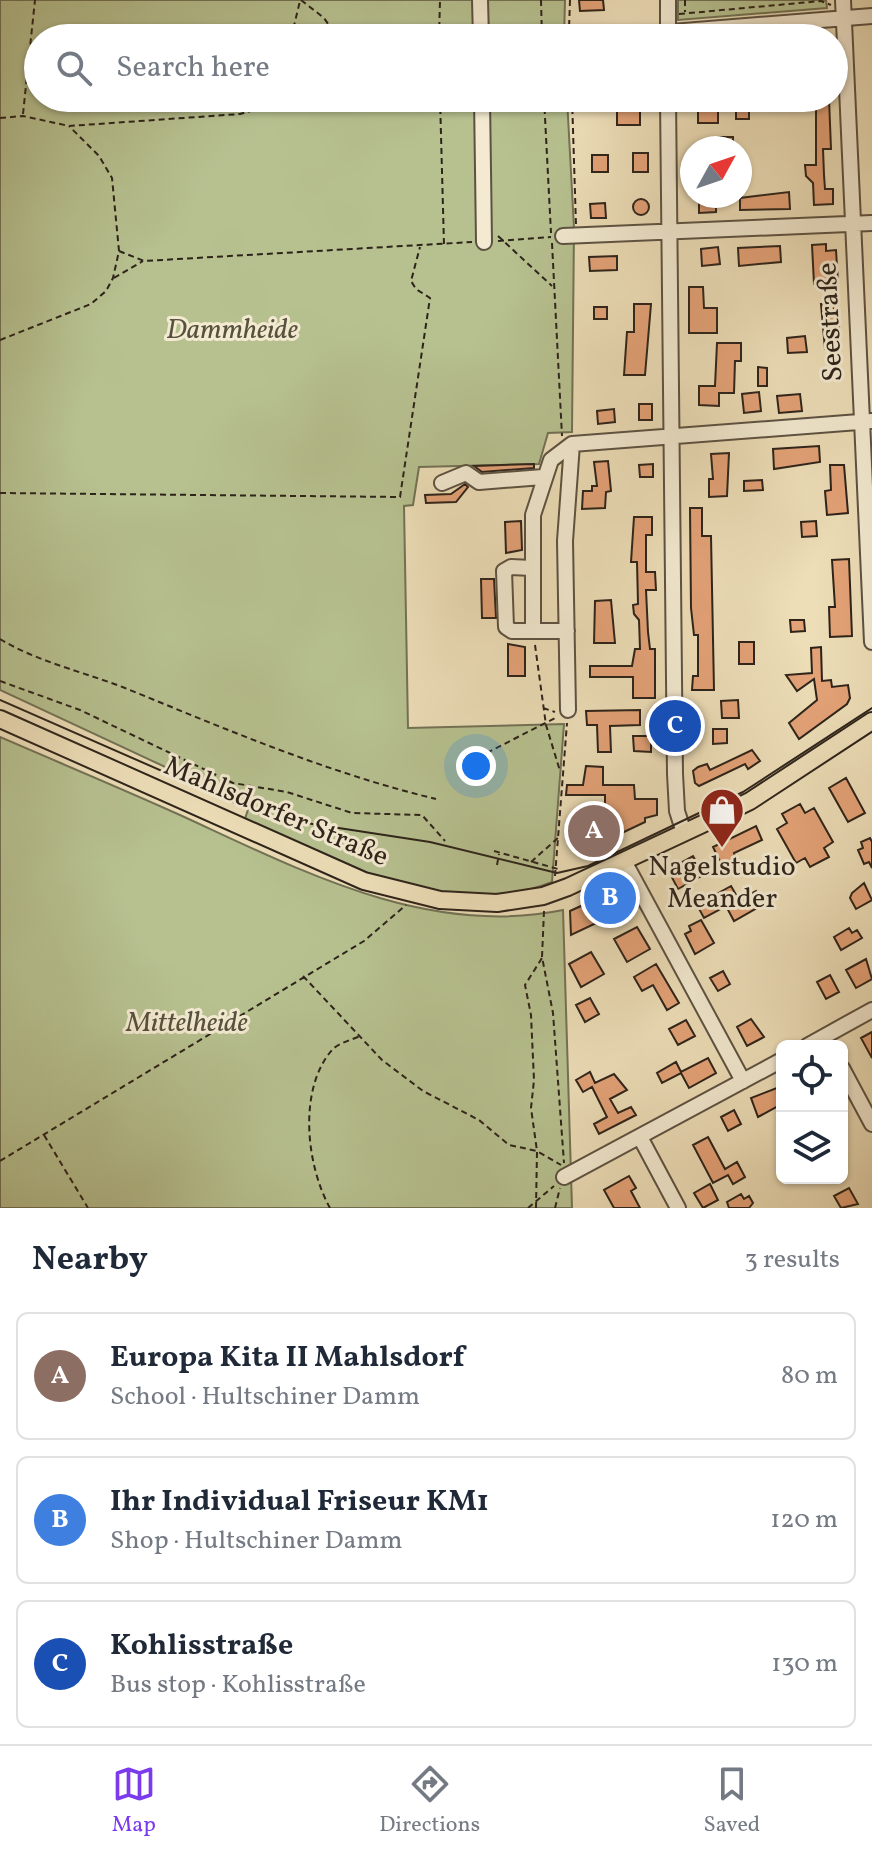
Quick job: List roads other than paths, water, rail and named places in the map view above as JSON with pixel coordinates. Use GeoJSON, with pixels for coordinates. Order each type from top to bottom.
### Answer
{"type":"FeatureCollection","features":[{"type":"Feature","properties":{"kind":"main road","name":"Mahlsdorfer Straße"},"geometry":{"type":"LineString","coordinates":[[0,719],[349,874],[415,896],[497,903],[543,896],[750,801],[872,721]]}},
{"type":"Feature","properties":{"kind":"street"},"geometry":{"type":"LineString","coordinates":[[480,0],[481,24]]}},
{"type":"Feature","properties":{"kind":"street"},"geometry":{"type":"LineString","coordinates":[[668,0],[668,24]]}},
{"type":"Feature","properties":{"kind":"street","name":"Seestraße"},"geometry":{"type":"LineString","coordinates":[[838,3],[844,24]]}},
{"type":"Feature","properties":{"kind":"street"},"geometry":{"type":"LineString","coordinates":[[782,24],[872,16]]}},
{"type":"Feature","properties":{"kind":"street","name":"Seestraße"},"geometry":{"type":"LineString","coordinates":[[848,110],[867,421],[872,642]]}},
{"type":"Feature","properties":{"kind":"street"},"geometry":{"type":"LineString","coordinates":[[482,112],[484,242]]}},
{"type":"Feature","properties":{"kind":"street"},"geometry":{"type":"LineString","coordinates":[[668,112],[675,774],[677,811],[684,833]]}},
{"type":"Feature","properties":{"kind":"street"},"geometry":{"type":"LineString","coordinates":[[570,235],[872,223]]}},
{"type":"Feature","properties":{"kind":"street"},"geometry":{"type":"LineString","coordinates":[[533,630],[533,515],[551,460],[576,444],[867,421]]}},
{"type":"Feature","properties":{"kind":"street"},"geometry":{"type":"LineString","coordinates":[[568,710],[565,541],[576,444]]}},
{"type":"Feature","properties":{"kind":"street"},"geometry":{"type":"LineString","coordinates":[[442,483],[466,473],[479,482],[543,477]]}},
{"type":"Feature","properties":{"kind":"street"},"geometry":{"type":"LineString","coordinates":[[532,568],[511,567],[504,571],[503,618],[512,631],[567,631]]}},
{"type":"Feature","properties":{"kind":"street"},"geometry":{"type":"LineString","coordinates":[[624,861],[743,1081]]}},
{"type":"Feature","properties":{"kind":"street"},"geometry":{"type":"LineString","coordinates":[[829,1040],[872,1010]]}},
{"type":"Feature","properties":{"kind":"street"},"geometry":{"type":"LineString","coordinates":[[564,1172],[640,1137],[776,1063]]}},
{"type":"Feature","properties":{"kind":"street"},"geometry":{"type":"LineString","coordinates":[[848,1079],[872,1124]]}},
{"type":"Feature","properties":{"kind":"street"},"geometry":{"type":"LineString","coordinates":[[640,1137],[678,1208]]}},
{"type":"Feature","properties":{"kind":"tram line"},"geometry":{"type":"LineString","coordinates":[[0,700],[267,817],[430,842],[557,873],[588,866],[743,792],[872,708]]}},
{"type":"Feature","properties":{"kind":"place","name":"Kohlisstraße"},"geometry":{"type":"Point","coordinates":[675,726]}},
{"type":"Feature","properties":{"kind":"place","name":"Europa Kita II Mahlsdorf"},"geometry":{"type":"Point","coordinates":[594,831]}},
{"type":"Feature","properties":{"kind":"place","name":"Nagelstudio Meander"},"geometry":{"type":"Point","coordinates":[722,849]}},
{"type":"Feature","properties":{"kind":"place","name":"Ihr Individual Friseur KM1"},"geometry":{"type":"Point","coordinates":[610,898]}},
{"type":"Feature","properties":{"kind":"park label","name":"Dammheide"},"geometry":{"type":"Point","coordinates":[232,330]}},
{"type":"Feature","properties":{"kind":"park label","name":"Mittelheide"},"geometry":{"type":"Point","coordinates":[187,1023]}}]}
